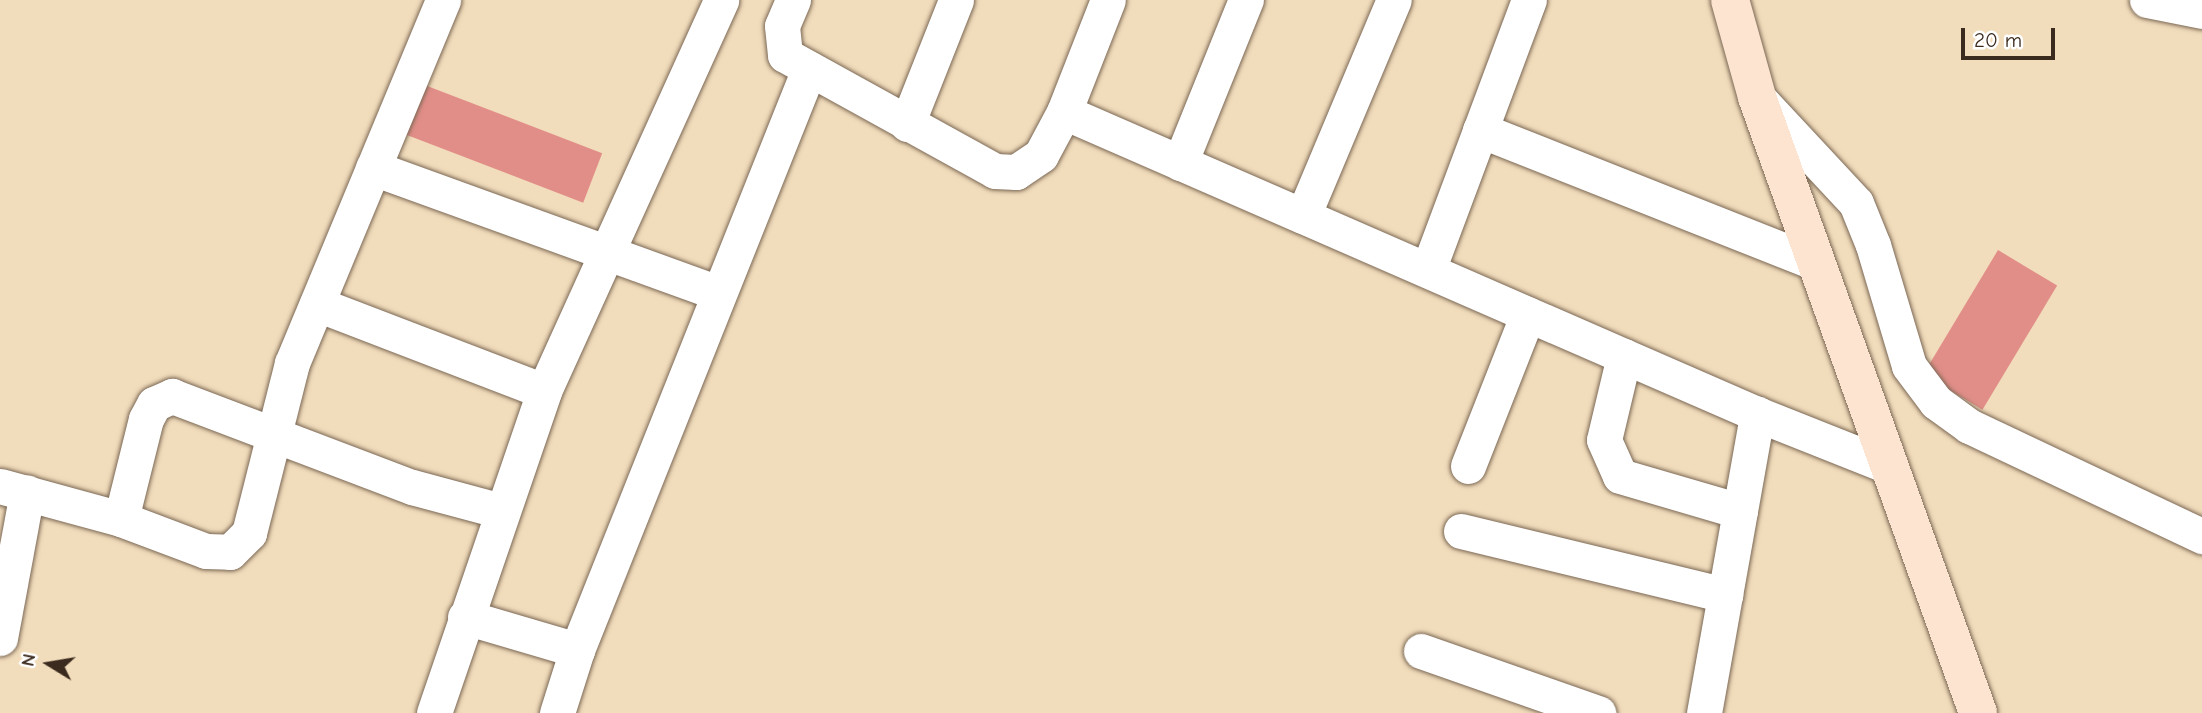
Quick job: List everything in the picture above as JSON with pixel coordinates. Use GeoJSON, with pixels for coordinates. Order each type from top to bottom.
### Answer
{"type":"FeatureCollection","features":[{"type":"Feature","properties":{"kind":"street"},"geometry":{"type":"LineString","coordinates":[[0,638],[13,489],[121,519],[205,551],[230,552],[248,533],[292,363],[443,0]]}},
{"type":"Feature","properties":{"kind":"street"},"geometry":{"type":"LineString","coordinates":[[434,713],[544,391],[610,251],[721,0]]}},
{"type":"Feature","properties":{"kind":"street"},"geometry":{"type":"LineString","coordinates":[[907,124],[956,0]]}},
{"type":"Feature","properties":{"kind":"street"},"geometry":{"type":"LineString","coordinates":[[791,1],[782,26],[785,55],[995,171],[1016,172],[1041,155],[1064,112],[1108,0]]}},
{"type":"Feature","properties":{"kind":"street"},"geometry":{"type":"LineString","coordinates":[[1180,163],[1246,0]]}},
{"type":"Feature","properties":{"kind":"street"},"geometry":{"type":"LineString","coordinates":[[1303,216],[1394,0]]}},
{"type":"Feature","properties":{"kind":"street"},"geometry":{"type":"LineString","coordinates":[[1428,270],[1529,0]]}},
{"type":"Feature","properties":{"kind":"street"},"geometry":{"type":"LineString","coordinates":[[1730,0],[1757,97],[1978,713]]}},
{"type":"Feature","properties":{"kind":"street"},"geometry":{"type":"LineString","coordinates":[[2147,0],[2202,11]]}},
{"type":"Feature","properties":{"kind":"street"},"geometry":{"type":"LineString","coordinates":[[557,713],[577,650],[809,69]]}},
{"type":"Feature","properties":{"kind":"street"},"geometry":{"type":"LineString","coordinates":[[1757,97],[1856,203],[1873,245],[1909,366],[1936,402],[1969,426],[2202,536]]}},
{"type":"Feature","properties":{"kind":"street"},"geometry":{"type":"LineString","coordinates":[[1064,112],[1757,414],[1890,467]]}},
{"type":"Feature","properties":{"kind":"street"},"geometry":{"type":"LineString","coordinates":[[1480,130],[1816,263]]}},
{"type":"Feature","properties":{"kind":"street"},"geometry":{"type":"LineString","coordinates":[[373,168],[610,251],[718,293]]}},
{"type":"Feature","properties":{"kind":"street"},"geometry":{"type":"LineString","coordinates":[[317,304],[544,391]]}},
{"type":"Feature","properties":{"kind":"street"},"geometry":{"type":"LineString","coordinates":[[1468,466],[1528,314]]}},
{"type":"Feature","properties":{"kind":"street"},"geometry":{"type":"LineString","coordinates":[[1624,356],[1604,440],[1620,476],[1740,511]]}},
{"type":"Feature","properties":{"kind":"street"},"geometry":{"type":"LineString","coordinates":[[121,519],[146,419],[154,404],[172,396],[412,487],[501,511]]}},
{"type":"Feature","properties":{"kind":"street"},"geometry":{"type":"LineString","coordinates":[[1704,713],[1757,414]]}},
{"type":"Feature","properties":{"kind":"street"},"geometry":{"type":"LineString","coordinates":[[1461,531],[1725,595]]}},
{"type":"Feature","properties":{"kind":"street"},"geometry":{"type":"LineString","coordinates":[[465,617],[577,650]]}},
{"type":"Feature","properties":{"kind":"street"},"geometry":{"type":"LineString","coordinates":[[1421,651],[1598,713]]}},
{"type":"Feature","properties":{"kind":"building"},"geometry":{"type":"Polygon","coordinates":[[[422,84],[602,153],[583,203],[403,133],[422,84]]]}},
{"type":"Feature","properties":{"kind":"building"},"geometry":{"type":"Polygon","coordinates":[[[1998,250],[2057,286],[1982,410],[1923,374],[1998,250]]]}}]}
